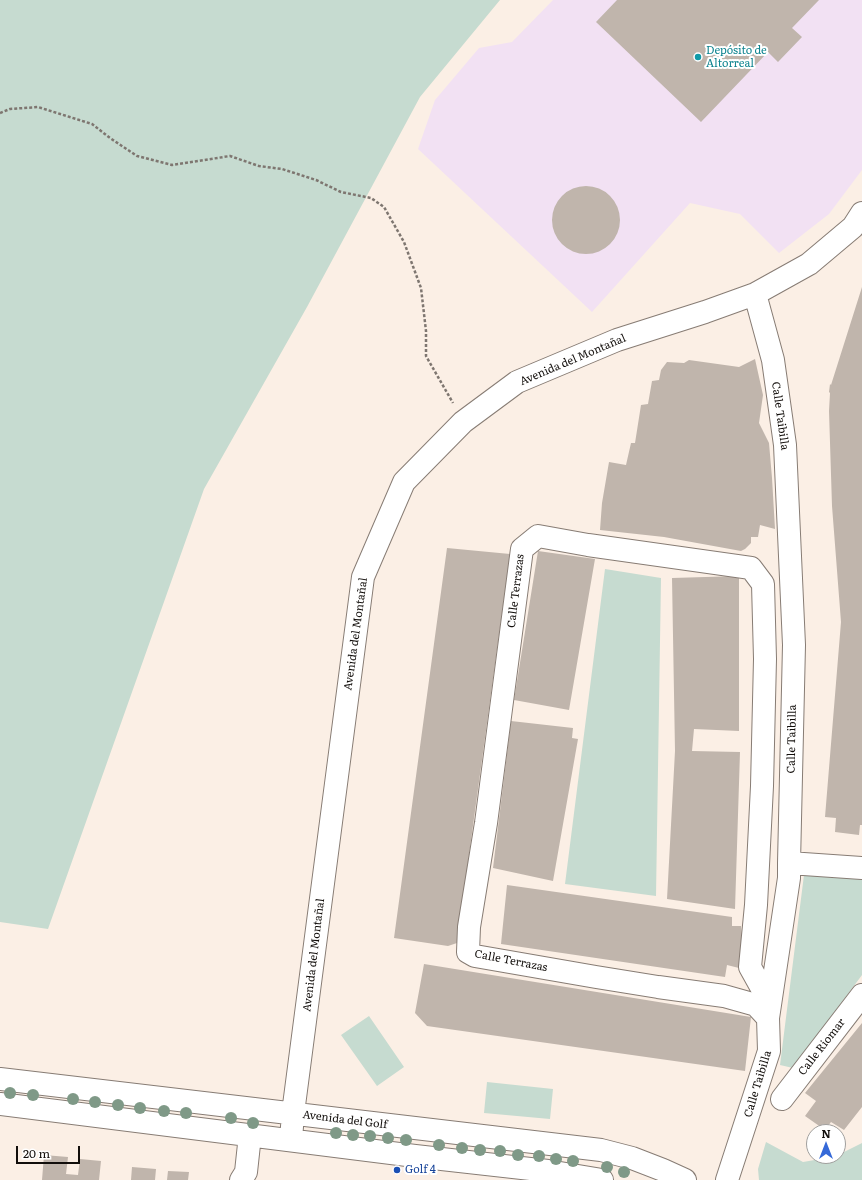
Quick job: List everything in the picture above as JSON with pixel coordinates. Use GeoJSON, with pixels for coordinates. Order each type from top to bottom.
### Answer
{"type":"FeatureCollection","features":[{"type":"Feature","properties":{"kind":"street","name":"Avenida del Montañal"},"geometry":{"type":"LineString","coordinates":[[291,1140],[293,1113],[362,577],[404,482],[463,422],[517,382],[617,340],[705,312],[755,294],[808,264],[853,227],[862,213]]}},
{"type":"Feature","properties":{"kind":"street","name":"Calle Taibilla"},"geometry":{"type":"LineString","coordinates":[[727,1180],[769,1051],[769,1010],[789,878],[794,644],[785,445],[772,360],[755,294]]}},
{"type":"Feature","properties":{"kind":"street","name":"Calle Terrazas"},"geometry":{"type":"LineString","coordinates":[[750,967],[756,905],[762,786],[765,659],[763,584],[751,568],[588,545],[538,536],[522,549],[486,823],[469,927],[468,952],[475,956],[588,976],[724,996],[769,1010]]}},
{"type":"Feature","properties":{"kind":"street"},"geometry":{"type":"LineString","coordinates":[[789,863],[862,868]]}},
{"type":"Feature","properties":{"kind":"street"},"geometry":{"type":"LineString","coordinates":[[750,967],[769,1010]]}},
{"type":"Feature","properties":{"kind":"street"},"geometry":{"type":"LineString","coordinates":[[724,996],[739,986],[750,967]]}},
{"type":"Feature","properties":{"kind":"street","name":"Calle Riomar"},"geometry":{"type":"LineString","coordinates":[[782,1099],[862,995]]}},
{"type":"Feature","properties":{"kind":"street","name":"Avenida del Golf"},"geometry":{"type":"LineString","coordinates":[[0,1078],[601,1150],[632,1158],[685,1180]]}},
{"type":"Feature","properties":{"kind":"street"},"geometry":{"type":"LineString","coordinates":[[0,1104],[415,1156],[548,1171],[602,1180]]}},
{"type":"Feature","properties":{"kind":"street"},"geometry":{"type":"LineString","coordinates":[[241,1180],[246,1172],[250,1135]]}},
{"type":"Feature","properties":{"kind":"path"},"geometry":{"type":"LineString","coordinates":[[0,113],[10,109],[38,107],[92,124],[137,156],[172,165],[230,156],[259,166],[282,169],[316,180],[341,192],[371,198],[384,207],[404,242],[421,288],[426,331],[426,356],[463,422]]}},
{"type":"Feature","properties":{"kind":"shaded area"},"geometry":{"type":"Polygon","coordinates":[[[553,0],[862,0],[862,170],[829,214],[779,253],[740,214],[690,203],[592,312],[418,149],[435,100],[479,48],[512,42],[553,0]]]}},
{"type":"Feature","properties":{"kind":"green space"},"geometry":{"type":"Polygon","coordinates":[[[0,0],[500,0],[420,97],[307,307],[204,489],[48,929],[0,922],[0,0]]]}},
{"type":"Feature","properties":{"kind":"green space"},"geometry":{"type":"Polygon","coordinates":[[[605,569],[661,578],[656,896],[565,884],[605,569]]]}},
{"type":"Feature","properties":{"kind":"green space"},"geometry":{"type":"Polygon","coordinates":[[[805,867],[862,873],[862,975],[793,1068],[780,1065],[805,867]]]}},
{"type":"Feature","properties":{"kind":"green space"},"geometry":{"type":"Polygon","coordinates":[[[369,1016],[404,1067],[377,1086],[341,1035],[369,1016]]]}},
{"type":"Feature","properties":{"kind":"green space"},"geometry":{"type":"Polygon","coordinates":[[[487,1082],[553,1089],[550,1119],[484,1113],[487,1082]]]}},
{"type":"Feature","properties":{"kind":"green space"},"geometry":{"type":"Polygon","coordinates":[[[766,1142],[803,1162],[806,1161],[806,1164],[846,1164],[846,1151],[862,1143],[862,1180],[759,1180],[758,1169],[766,1142]]]}},
{"type":"Feature","properties":{"kind":"building","name":"Depósito de Altorreal"},"geometry":{"type":"Polygon","coordinates":[[[617,0],[819,0],[792,28],[802,37],[778,62],[768,52],[701,122],[596,22],[617,0]]]}},
{"type":"Feature","properties":{"kind":"building"},"geometry":{"type":"Polygon","coordinates":[[[579,186],[593,186],[605,192],[614,201],[620,213],[618,233],[610,244],[599,252],[593,254],[579,254],[573,252],[562,244],[554,233],[552,227],[552,213],[554,207],[562,196],[573,188],[579,186]]]}},
{"type":"Feature","properties":{"kind":"building"},"geometry":{"type":"Polygon","coordinates":[[[862,287],[862,825],[860,825],[859,835],[835,832],[836,818],[825,817],[841,622],[832,506],[829,392],[830,384],[831,385],[862,287]]]}},
{"type":"Feature","properties":{"kind":"building"},"geometry":{"type":"Polygon","coordinates":[[[755,359],[763,395],[759,423],[769,443],[775,529],[760,525],[758,537],[751,537],[751,543],[741,551],[664,537],[600,530],[602,503],[609,462],[626,465],[631,443],[635,443],[641,405],[648,404],[652,381],[659,380],[661,370],[667,362],[684,363],[689,360],[739,367],[755,359]]]}},
{"type":"Feature","properties":{"kind":"building"},"geometry":{"type":"Polygon","coordinates":[[[447,548],[510,554],[457,943],[448,946],[394,938],[447,548]]]}},
{"type":"Feature","properties":{"kind":"building"},"geometry":{"type":"Polygon","coordinates":[[[538,551],[595,559],[569,710],[514,700],[538,551]]]}},
{"type":"Feature","properties":{"kind":"building"},"geometry":{"type":"Polygon","coordinates":[[[739,576],[739,731],[694,729],[692,751],[740,752],[735,909],[667,899],[675,751],[672,578],[739,576]]]}},
{"type":"Feature","properties":{"kind":"building"},"geometry":{"type":"Polygon","coordinates":[[[511,721],[573,728],[572,738],[578,739],[553,881],[493,868],[511,721]]]}},
{"type":"Feature","properties":{"kind":"building"},"geometry":{"type":"Polygon","coordinates":[[[507,885],[732,917],[732,926],[741,926],[742,939],[739,968],[727,965],[725,977],[501,944],[507,885]]]}},
{"type":"Feature","properties":{"kind":"building"},"geometry":{"type":"Polygon","coordinates":[[[424,964],[751,1017],[745,1071],[427,1026],[415,1013],[424,964]]]}},
{"type":"Feature","properties":{"kind":"building"},"geometry":{"type":"Polygon","coordinates":[[[862,1023],[862,1107],[846,1127],[846,1124],[834,1124],[831,1122],[830,1124],[816,1124],[805,1116],[816,1101],[805,1093],[862,1023]]]}},
{"type":"Feature","properties":{"kind":"building"},"geometry":{"type":"Polygon","coordinates":[[[44,1155],[68,1157],[66,1174],[78,1175],[80,1159],[101,1161],[99,1180],[42,1180],[44,1155]]]}},
{"type":"Feature","properties":{"kind":"building"},"geometry":{"type":"Polygon","coordinates":[[[132,1167],[156,1169],[155,1180],[131,1180],[132,1167]]]}},
{"type":"Feature","properties":{"kind":"building"},"geometry":{"type":"Polygon","coordinates":[[[168,1171],[189,1172],[188,1180],[167,1180],[168,1171]]]}},
{"type":"Feature","properties":{"kind":"place","name":"Depósito de Altorreal"},"geometry":{"type":"Point","coordinates":[698,57]}},
{"type":"Feature","properties":{"kind":"place","name":"Golf 4"},"geometry":{"type":"Point","coordinates":[397,1170]}}]}
